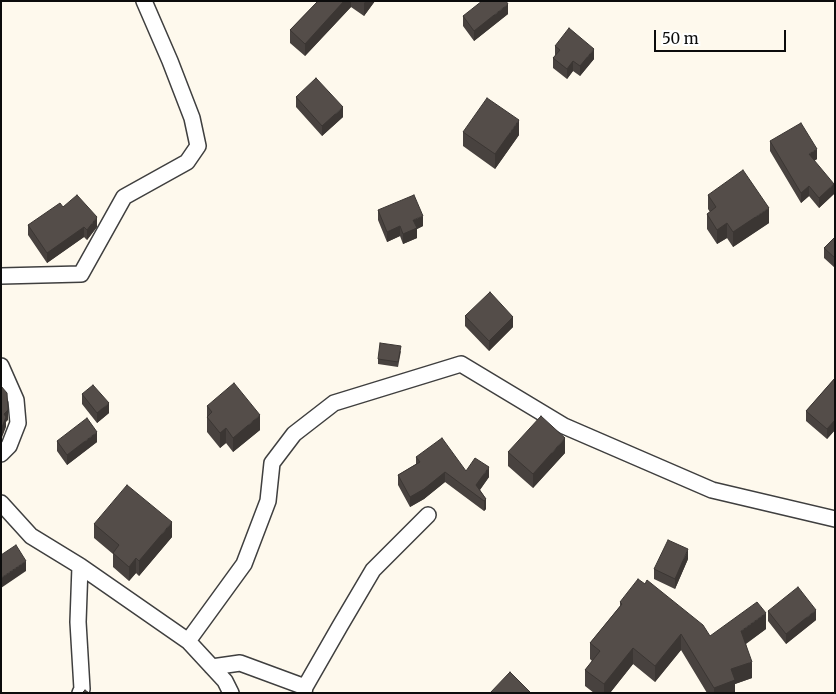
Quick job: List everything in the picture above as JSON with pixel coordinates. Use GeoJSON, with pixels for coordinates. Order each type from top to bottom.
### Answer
{"type":"FeatureCollection","features":[{"type":"Feature","properties":{"kind":"street"},"geometry":{"type":"LineString","coordinates":[[1,276],[81,274],[124,197],[187,162],[198,146],[192,118],[144,1]]}},
{"type":"Feature","properties":{"kind":"street"},"geometry":{"type":"LineString","coordinates":[[188,641],[244,564],[268,501],[272,464],[294,434],[334,404],[461,364],[564,426],[712,490],[835,519]]}},
{"type":"Feature","properties":{"kind":"street"},"geometry":{"type":"LineString","coordinates":[[1,366],[16,400],[18,423],[9,446],[1,454]]}},
{"type":"Feature","properties":{"kind":"street"},"geometry":{"type":"LineString","coordinates":[[1,503],[31,536],[80,566],[188,641],[225,681],[231,693]]}},
{"type":"Feature","properties":{"kind":"street"},"geometry":{"type":"LineString","coordinates":[[212,667],[240,664],[304,690],[373,570],[428,515]]}},
{"type":"Feature","properties":{"kind":"street"},"geometry":{"type":"LineString","coordinates":[[80,566],[78,622],[84,691]]}},
{"type":"Feature","properties":{"kind":"building"},"geometry":{"type":"Polygon","coordinates":[[[318,1],[344,1],[305,44],[290,30],[318,1]]]}},
{"type":"Feature","properties":{"kind":"building"},"geometry":{"type":"Polygon","coordinates":[[[482,1],[506,1],[508,4],[474,31],[463,16],[482,1]]]}},
{"type":"Feature","properties":{"kind":"building"},"geometry":{"type":"Polygon","coordinates":[[[569,28],[594,49],[580,66],[573,61],[567,69],[553,58],[560,50],[555,46],[569,28]]]}},
{"type":"Feature","properties":{"kind":"building"},"geometry":{"type":"Polygon","coordinates":[[[316,78],[343,107],[322,126],[296,97],[316,78]]]}},
{"type":"Feature","properties":{"kind":"building"},"geometry":{"type":"Polygon","coordinates":[[[487,98],[519,120],[495,154],[463,132],[487,98]]]}},
{"type":"Feature","properties":{"kind":"building"},"geometry":{"type":"Polygon","coordinates":[[[801,123],[817,149],[809,154],[834,184],[819,198],[809,186],[801,193],[770,141],[801,123]]]}},
{"type":"Feature","properties":{"kind":"building"},"geometry":{"type":"Polygon","coordinates":[[[743,170],[769,208],[733,232],[727,223],[717,230],[707,214],[716,207],[708,195],[743,170]]]}},
{"type":"Feature","properties":{"kind":"building"},"geometry":{"type":"Polygon","coordinates":[[[77,195],[97,217],[87,230],[84,227],[47,253],[28,225],[60,203],[63,207],[77,195]]]}},
{"type":"Feature","properties":{"kind":"building"},"geometry":{"type":"Polygon","coordinates":[[[414,195],[423,216],[413,220],[417,228],[403,234],[400,226],[387,232],[378,210],[414,195]]]}},
{"type":"Feature","properties":{"kind":"building"},"geometry":{"type":"Polygon","coordinates":[[[835,237],[835,258],[824,248],[835,237]]]}},
{"type":"Feature","properties":{"kind":"building"},"geometry":{"type":"Polygon","coordinates":[[[490,292],[513,317],[489,341],[465,316],[490,292]]]}},
{"type":"Feature","properties":{"kind":"building"},"geometry":{"type":"Polygon","coordinates":[[[380,343],[401,346],[398,362],[378,359],[380,343]]]}},
{"type":"Feature","properties":{"kind":"building"},"geometry":{"type":"Polygon","coordinates":[[[835,378],[835,420],[827,429],[806,411],[835,378]]]}},
{"type":"Feature","properties":{"kind":"building"},"geometry":{"type":"Polygon","coordinates":[[[234,383],[260,415],[233,438],[226,428],[220,433],[207,417],[212,412],[207,406],[234,383]]]}},
{"type":"Feature","properties":{"kind":"building"},"geometry":{"type":"Polygon","coordinates":[[[93,385],[109,403],[97,413],[82,394],[93,385]]]}},
{"type":"Feature","properties":{"kind":"building"},"geometry":{"type":"Polygon","coordinates":[[[1,386],[7,393],[8,410],[4,414],[6,417],[1,430],[1,386]]]}},
{"type":"Feature","properties":{"kind":"building"},"geometry":{"type":"Polygon","coordinates":[[[541,416],[565,438],[533,474],[508,452],[541,416]]]}},
{"type":"Feature","properties":{"kind":"building"},"geometry":{"type":"Polygon","coordinates":[[[87,418],[97,432],[67,455],[57,441],[87,418]]]}},
{"type":"Feature","properties":{"kind":"building"},"geometry":{"type":"Polygon","coordinates":[[[442,438],[466,471],[475,458],[489,467],[476,485],[486,499],[484,501],[445,472],[424,489],[410,497],[398,475],[420,462],[416,457],[442,438]]]}},
{"type":"Feature","properties":{"kind":"building"},"geometry":{"type":"Polygon","coordinates":[[[127,485],[172,522],[139,561],[136,558],[129,567],[113,553],[119,545],[94,524],[127,485]]]}},
{"type":"Feature","properties":{"kind":"building"},"geometry":{"type":"Polygon","coordinates":[[[668,540],[688,549],[675,579],[654,569],[668,540]]]}},
{"type":"Feature","properties":{"kind":"building"},"geometry":{"type":"Polygon","coordinates":[[[16,545],[26,561],[1,578],[1,555],[16,545]]]}},
{"type":"Feature","properties":{"kind":"building"},"geometry":{"type":"Polygon","coordinates":[[[638,579],[645,584],[647,580],[703,625],[710,636],[757,602],[766,613],[741,631],[752,662],[731,669],[735,680],[714,688],[681,634],[655,666],[633,648],[604,684],[585,670],[600,651],[590,643],[622,604],[620,602],[638,579]]]}},
{"type":"Feature","properties":{"kind":"building"},"geometry":{"type":"Polygon","coordinates":[[[798,587],[816,610],[786,634],[768,611],[798,587]]]}},
{"type":"Feature","properties":{"kind":"building"},"geometry":{"type":"Polygon","coordinates":[[[510,672],[531,693],[490,693],[510,672]]]}}]}
